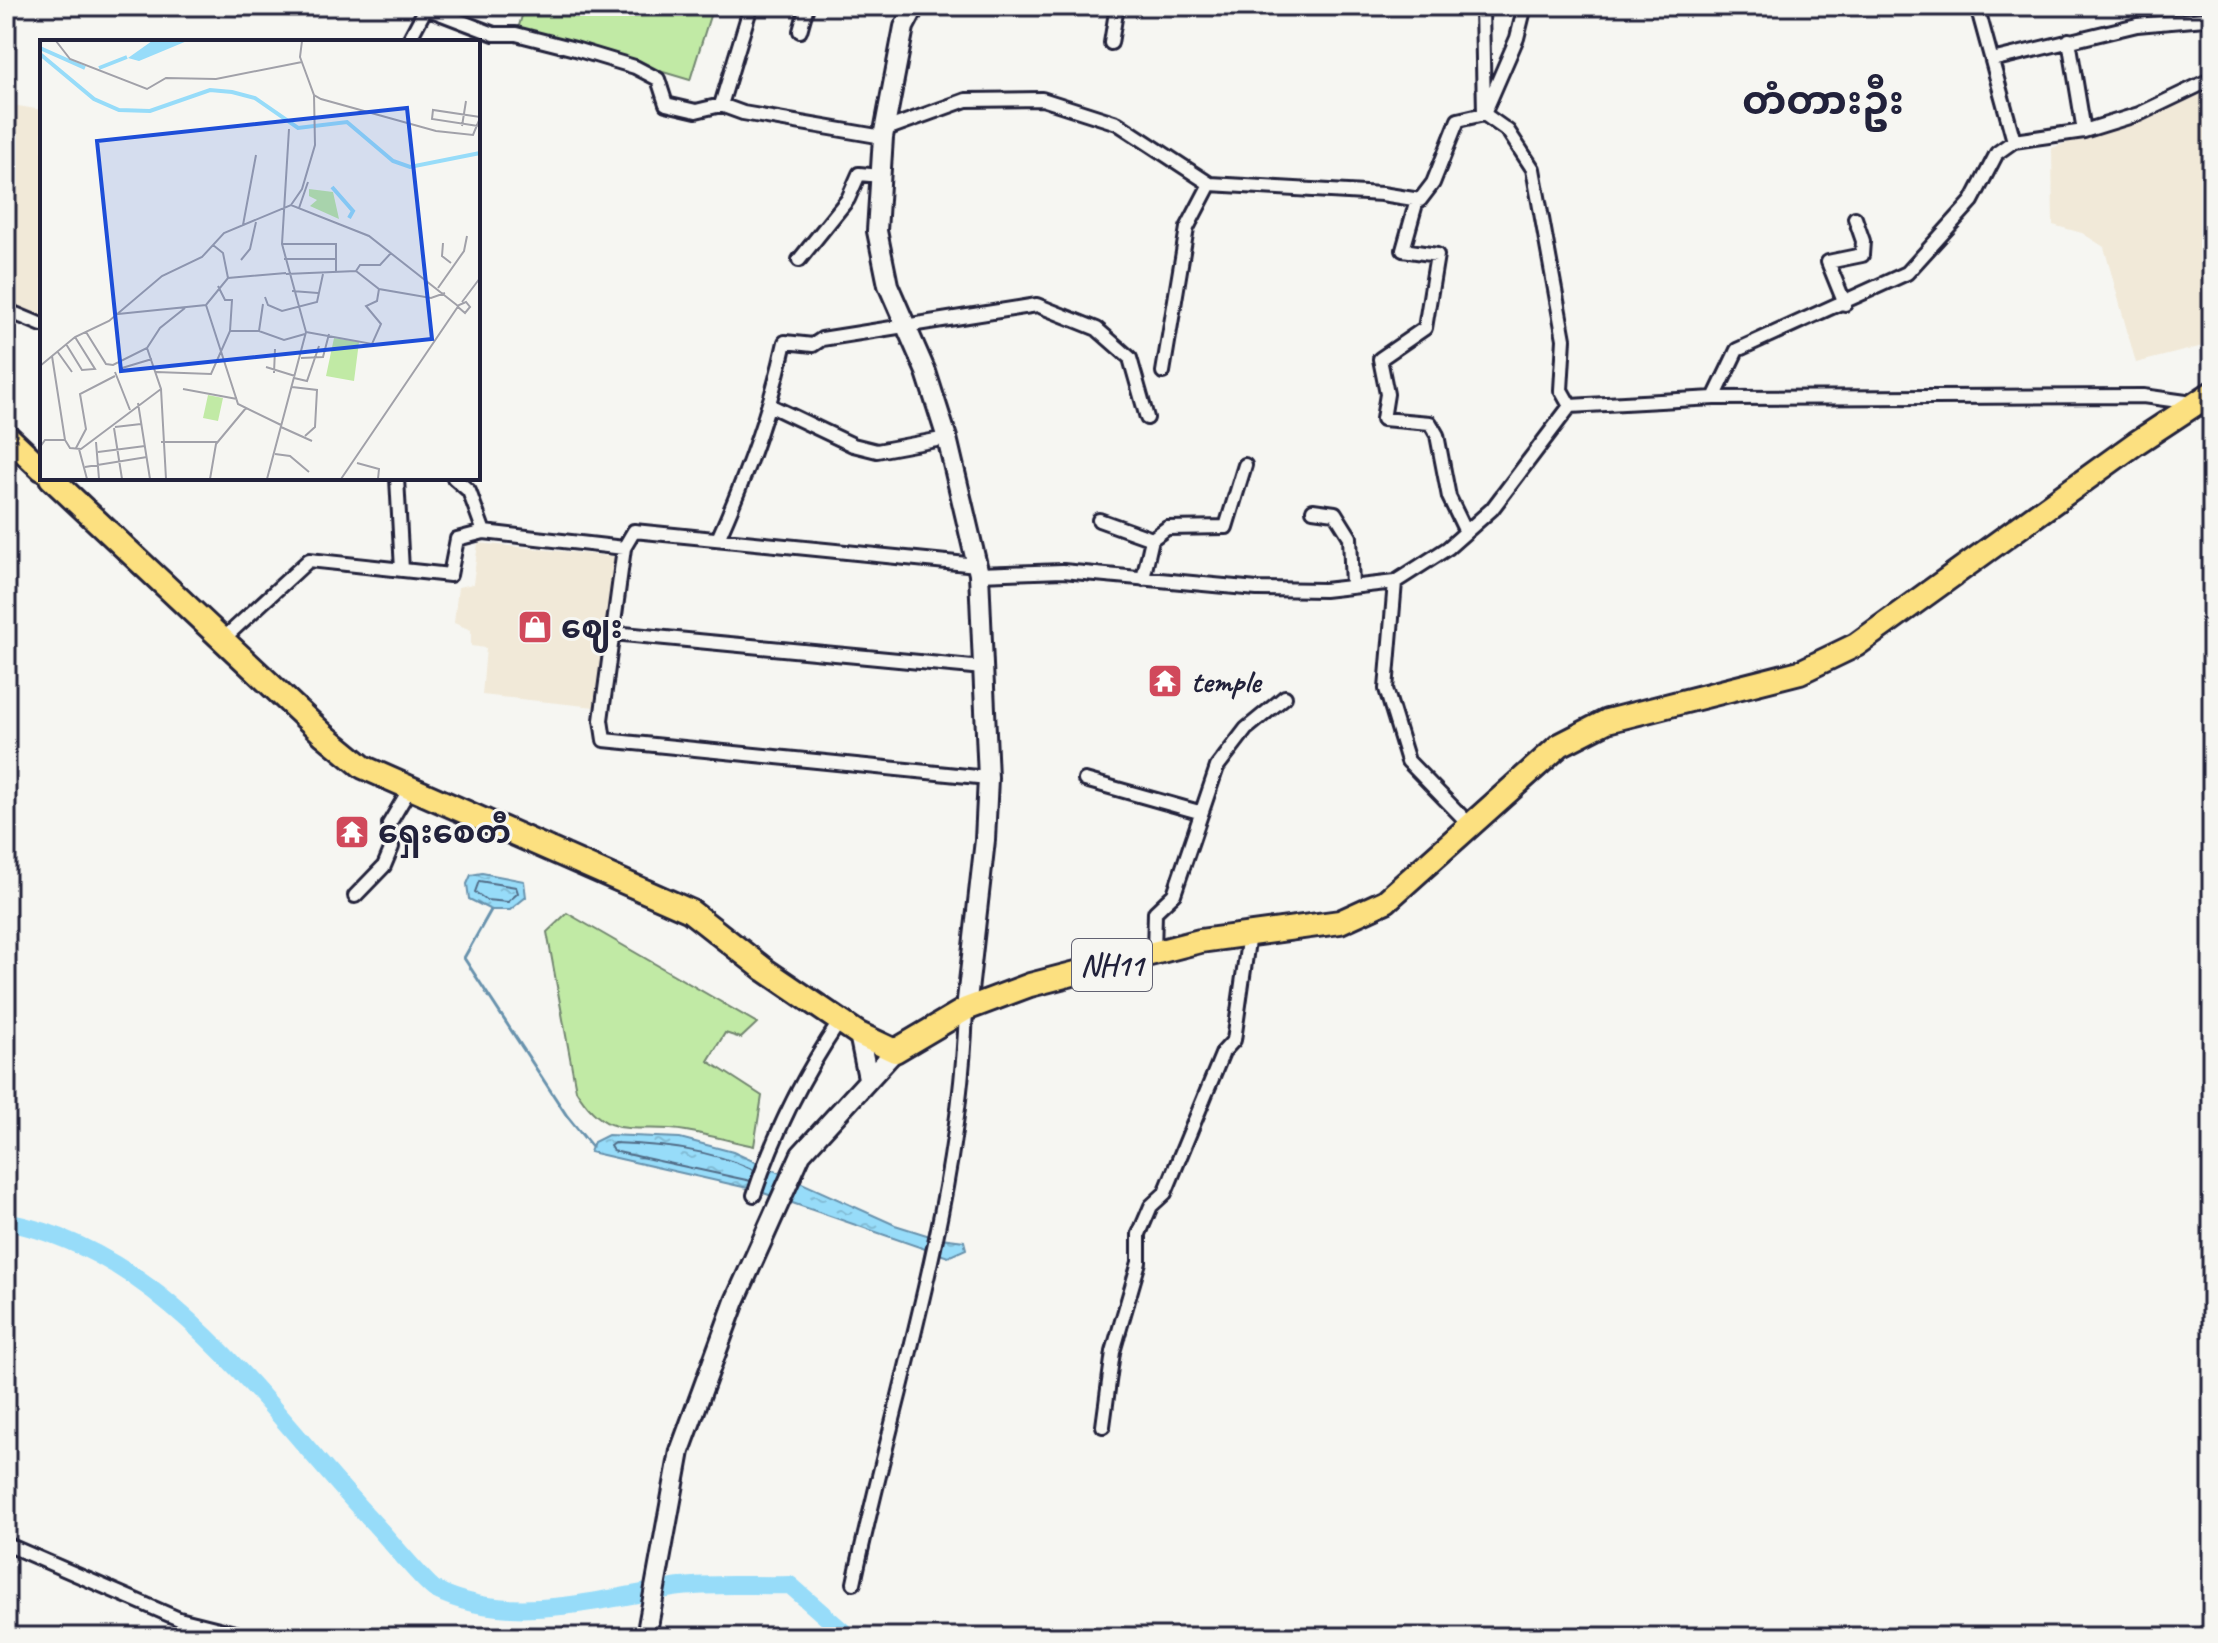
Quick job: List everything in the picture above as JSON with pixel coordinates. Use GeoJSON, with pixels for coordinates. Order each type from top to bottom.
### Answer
{"type":"FeatureCollection","features":[{"type":"Feature","properties":{"kind":"highway","name":"NH11"},"geometry":{"type":"LineString","coordinates":[[895,1051],[966,1009],[1030,985],[1200,941],[1340,922],[1386,901],[1560,745],[1607,721],[1800,672],[1856,645],[2136,443],[2204,398]]}},
{"type":"Feature","properties":{"kind":"highway"},"geometry":{"type":"LineString","coordinates":[[6,435],[40,467]]}},
{"type":"Feature","properties":{"kind":"highway"},"geometry":{"type":"LineString","coordinates":[[53,480],[222,640],[363,767],[409,790],[647,889],[690,911],[765,970],[849,1028],[895,1051]]}},
{"type":"Feature","properties":{"kind":"street"},"geometry":{"type":"LineString","coordinates":[[721,105],[751,6]]}},
{"type":"Feature","properties":{"kind":"street"},"geometry":{"type":"LineString","coordinates":[[800,31],[807,6]]}},
{"type":"Feature","properties":{"kind":"street"},"geometry":{"type":"LineString","coordinates":[[854,1583],[936,1229],[965,1053],[966,1009],[985,840],[988,778],[978,569],[947,438],[926,372],[888,285],[877,231],[885,133],[904,27],[915,6]]}},
{"type":"Feature","properties":{"kind":"street"},"geometry":{"type":"LineString","coordinates":[[1111,43],[1117,6]]}},
{"type":"Feature","properties":{"kind":"street"},"geometry":{"type":"LineString","coordinates":[[1482,6],[1484,114]]}},
{"type":"Feature","properties":{"kind":"street"},"geometry":{"type":"LineString","coordinates":[[1484,114],[1517,38],[1525,6]]}},
{"type":"Feature","properties":{"kind":"street"},"geometry":{"type":"LineString","coordinates":[[1977,6],[2014,141]]}},
{"type":"Feature","properties":{"kind":"street"},"geometry":{"type":"LineString","coordinates":[[409,40],[426,8],[494,34],[516,34],[635,67],[658,79],[666,104],[696,111],[721,105],[743,113],[885,133],[966,100],[1042,99],[1117,123],[1210,184],[1382,194],[1417,200]]}},
{"type":"Feature","properties":{"kind":"street"},"geometry":{"type":"LineString","coordinates":[[1992,60],[2137,25],[2205,19]]}},
{"type":"Feature","properties":{"kind":"street"},"geometry":{"type":"LineString","coordinates":[[2069,40],[2084,131]]}},
{"type":"Feature","properties":{"kind":"street"},"geometry":{"type":"LineString","coordinates":[[1714,398],[1737,350],[1845,304],[1907,273],[1972,201],[1997,153],[2014,141],[2084,131],[2139,114],[2212,79]]}},
{"type":"Feature","properties":{"kind":"street"},"geometry":{"type":"LineString","coordinates":[[1466,532],[1449,497],[1437,435],[1430,423],[1383,419],[1387,394],[1380,359],[1425,328],[1437,255],[1403,250],[1417,200],[1433,183],[1458,120],[1484,114],[1508,131],[1533,169],[1564,339],[1561,390],[1570,406]]}},
{"type":"Feature","properties":{"kind":"street"},"geometry":{"type":"LineString","coordinates":[[799,260],[848,199],[859,174],[881,176]]}},
{"type":"Feature","properties":{"kind":"street"},"geometry":{"type":"LineString","coordinates":[[1163,372],[1187,228],[1210,184]]}},
{"type":"Feature","properties":{"kind":"street"},"geometry":{"type":"LineString","coordinates":[[1845,304],[1828,262],[1862,255],[1863,241],[1855,218]]}},
{"type":"Feature","properties":{"kind":"street"},"geometry":{"type":"LineString","coordinates":[[718,539],[749,470],[771,406],[785,342],[813,345],[822,339],[1037,305],[1097,329],[1130,358],[1147,418]]}},
{"type":"Feature","properties":{"kind":"street"},"geometry":{"type":"LineString","coordinates":[[6,310],[40,324]]}},
{"type":"Feature","properties":{"kind":"street"},"geometry":{"type":"LineString","coordinates":[[988,778],[604,740],[601,720],[624,548],[634,531],[978,569],[1063,571],[1257,589],[1352,586],[1395,582],[1466,532],[1492,509],[1570,406],[1714,398],[2204,398]]}},
{"type":"Feature","properties":{"kind":"street"},"geometry":{"type":"LineString","coordinates":[[771,406],[853,445],[877,451],[947,438]]}},
{"type":"Feature","properties":{"kind":"street"},"geometry":{"type":"LineString","coordinates":[[1143,579],[1152,539],[1167,528],[1226,527],[1245,465]]}},
{"type":"Feature","properties":{"kind":"street"},"geometry":{"type":"LineString","coordinates":[[397,480],[402,570]]}},
{"type":"Feature","properties":{"kind":"street"},"geometry":{"type":"LineString","coordinates":[[456,480],[469,491],[484,532]]}},
{"type":"Feature","properties":{"kind":"street"},"geometry":{"type":"LineString","coordinates":[[1313,510],[1335,513],[1350,537],[1352,586]]}},
{"type":"Feature","properties":{"kind":"street"},"geometry":{"type":"LineString","coordinates":[[1099,520],[1152,539]]}},
{"type":"Feature","properties":{"kind":"street"},"geometry":{"type":"LineString","coordinates":[[222,640],[309,560],[450,575],[457,539],[484,532],[624,548]]}},
{"type":"Feature","properties":{"kind":"street"},"geometry":{"type":"LineString","coordinates":[[1395,582],[1386,689],[1408,761],[1471,826]]}},
{"type":"Feature","properties":{"kind":"street"},"geometry":{"type":"LineString","coordinates":[[613,633],[983,668]]}},
{"type":"Feature","properties":{"kind":"street"},"geometry":{"type":"LineString","coordinates":[[1154,954],[1155,912],[1174,894],[1199,812],[1217,767],[1246,729],[1285,697]]}},
{"type":"Feature","properties":{"kind":"street"},"geometry":{"type":"LineString","coordinates":[[1085,780],[1199,812]]}},
{"type":"Feature","properties":{"kind":"street"},"geometry":{"type":"LineString","coordinates":[[355,896],[384,866],[392,847],[389,824],[409,790]]}},
{"type":"Feature","properties":{"kind":"street"},"geometry":{"type":"LineString","coordinates":[[1103,1426],[1113,1352],[1139,1262],[1139,1234],[1151,1206],[1165,1193],[1223,1052],[1234,1040],[1249,934]]}},
{"type":"Feature","properties":{"kind":"street"},"geometry":{"type":"LineString","coordinates":[[754,1195],[766,1157],[817,1054],[849,1028],[868,1078]]}},
{"type":"Feature","properties":{"kind":"street"},"geometry":{"type":"LineString","coordinates":[[646,1637],[680,1451],[735,1301],[801,1154],[895,1051]]}},
{"type":"Feature","properties":{"kind":"street"},"geometry":{"type":"LineString","coordinates":[[6,1544],[179,1619],[251,1637]]}},
{"type":"Feature","properties":{"kind":"shaded area"},"geometry":{"type":"Polygon","coordinates":[[[2212,87],[2212,352],[2203,346],[2136,363],[2104,247],[2082,233],[2053,225],[2052,148],[2188,100],[2212,87]]]}},
{"type":"Feature","properties":{"kind":"shaded area"},"geometry":{"type":"Polygon","coordinates":[[[6,104],[40,110],[40,316],[6,307],[6,104]]]}},
{"type":"Feature","properties":{"kind":"shaded area","name":"ဈေး"},"geometry":{"type":"Polygon","coordinates":[[[478,543],[619,557],[595,707],[482,695],[486,648],[471,646],[471,630],[454,623],[458,587],[473,584],[478,543]]]}},
{"type":"Feature","properties":{"kind":"green space"},"geometry":{"type":"Polygon","coordinates":[[[525,6],[713,6],[690,80],[518,29],[525,6]]]}},
{"type":"Feature","properties":{"kind":"green space"},"geometry":{"type":"Polygon","coordinates":[[[567,913],[757,1023],[741,1038],[725,1033],[708,1061],[762,1096],[754,1146],[686,1131],[612,1125],[588,1107],[576,1090],[547,932],[567,913]]]}},
{"type":"Feature","properties":{"kind":"water"},"geometry":{"type":"Polygon","coordinates":[[[482,873],[524,881],[526,897],[510,910],[491,910],[469,899],[467,884],[471,875],[482,873]]]}},
{"type":"Feature","properties":{"kind":"water"},"geometry":{"type":"Polygon","coordinates":[[[608,1135],[680,1138],[733,1152],[895,1225],[933,1237],[964,1241],[966,1249],[948,1257],[752,1189],[590,1152],[594,1142],[608,1135]]]}},
{"type":"Feature","properties":{"kind":"waterway"},"geometry":{"type":"LineString","coordinates":[[491,910],[464,958],[567,1116],[592,1147]]}},
{"type":"Feature","properties":{"kind":"waterway"},"geometry":{"type":"LineString","coordinates":[[6,1222],[64,1239],[116,1265],[165,1299],[252,1384],[414,1569],[436,1590],[465,1601],[495,1607],[526,1608],[694,1586],[790,1585],[849,1637]]}},
{"type":"Feature","properties":{"kind":"place","name":"ဈေး"},"geometry":{"type":"Point","coordinates":[535,627]}},
{"type":"Feature","properties":{"kind":"place","name":"temple"},"geometry":{"type":"Point","coordinates":[1165,681]}},
{"type":"Feature","properties":{"kind":"place","name":"ရှေးစေတီ"},"geometry":{"type":"Point","coordinates":[352,832]}},
{"type":"Feature","properties":{"kind":"district","name":"တံတားဦး"},"geometry":{"type":"Point","coordinates":[1823,101]}}]}
